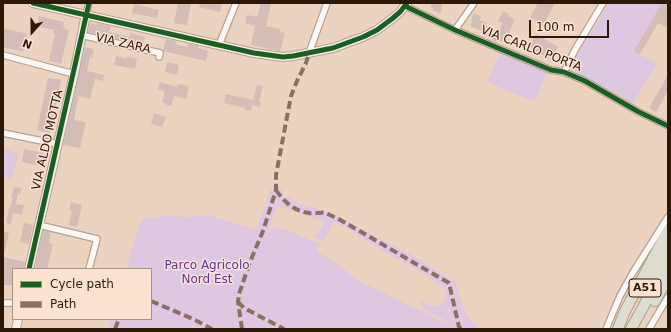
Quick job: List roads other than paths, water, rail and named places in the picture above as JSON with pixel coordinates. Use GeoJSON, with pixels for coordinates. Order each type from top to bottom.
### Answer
{"type":"FeatureCollection","features":[{"type":"Feature","properties":{"kind":"highway"},"geometry":{"type":"LineString","coordinates":[[618,329],[624,313],[668,230]]}},
{"type":"Feature","properties":{"kind":"highway","name":"A51"},"geometry":{"type":"LineString","coordinates":[[622,329],[668,246]]}},
{"type":"Feature","properties":{"kind":"highway","name":"A51"},"geometry":{"type":"LineString","coordinates":[[631,329],[668,262]]}},
{"type":"Feature","properties":{"kind":"highway"},"geometry":{"type":"LineString","coordinates":[[636,329],[668,277]]}},
{"type":"Feature","properties":{"kind":"street"},"geometry":{"type":"LineString","coordinates":[[33,3],[254,53],[283,57],[301,55],[333,48],[371,33],[386,24],[406,4]]}},
{"type":"Feature","properties":{"kind":"street"},"geometry":{"type":"LineString","coordinates":[[86,14],[89,3]]}},
{"type":"Feature","properties":{"kind":"street"},"geometry":{"type":"LineString","coordinates":[[219,45],[236,3]]}},
{"type":"Feature","properties":{"kind":"street"},"geometry":{"type":"LineString","coordinates":[[309,53],[326,3]]}},
{"type":"Feature","properties":{"kind":"street"},"geometry":{"type":"LineString","coordinates":[[455,30],[474,3]]}},
{"type":"Feature","properties":{"kind":"street"},"geometry":{"type":"LineString","coordinates":[[564,72],[576,48],[604,3]]}},
{"type":"Feature","properties":{"kind":"street","name":"VIA CARLO PORTA"},"geometry":{"type":"LineString","coordinates":[[406,4],[455,30],[551,70],[564,72],[668,126]]}},
{"type":"Feature","properties":{"kind":"street","name":"VIA ALDO MOTTA"},"geometry":{"type":"LineString","coordinates":[[29,268],[74,74],[86,14]]}},
{"type":"Feature","properties":{"kind":"street","name":"VIA ZARA"},"geometry":{"type":"LineString","coordinates":[[81,35],[160,53],[159,57]]}},
{"type":"Feature","properties":{"kind":"street"},"geometry":{"type":"LineString","coordinates":[[3,55],[74,74]]}},
{"type":"Feature","properties":{"kind":"street"},"geometry":{"type":"LineString","coordinates":[[3,133],[57,144]]}},
{"type":"Feature","properties":{"kind":"street"},"geometry":{"type":"LineString","coordinates":[[606,329],[620,296],[632,274],[668,217]]}},
{"type":"Feature","properties":{"kind":"street"},"geometry":{"type":"LineString","coordinates":[[39,225],[97,239],[88,268]]}},
{"type":"Feature","properties":{"kind":"street"},"geometry":{"type":"LineString","coordinates":[[649,329],[668,297]]}},
{"type":"Feature","properties":{"kind":"park label","name":"Parco Agricolo Nord Est"},"geometry":{"type":"Point","coordinates":[207,273]}}]}
